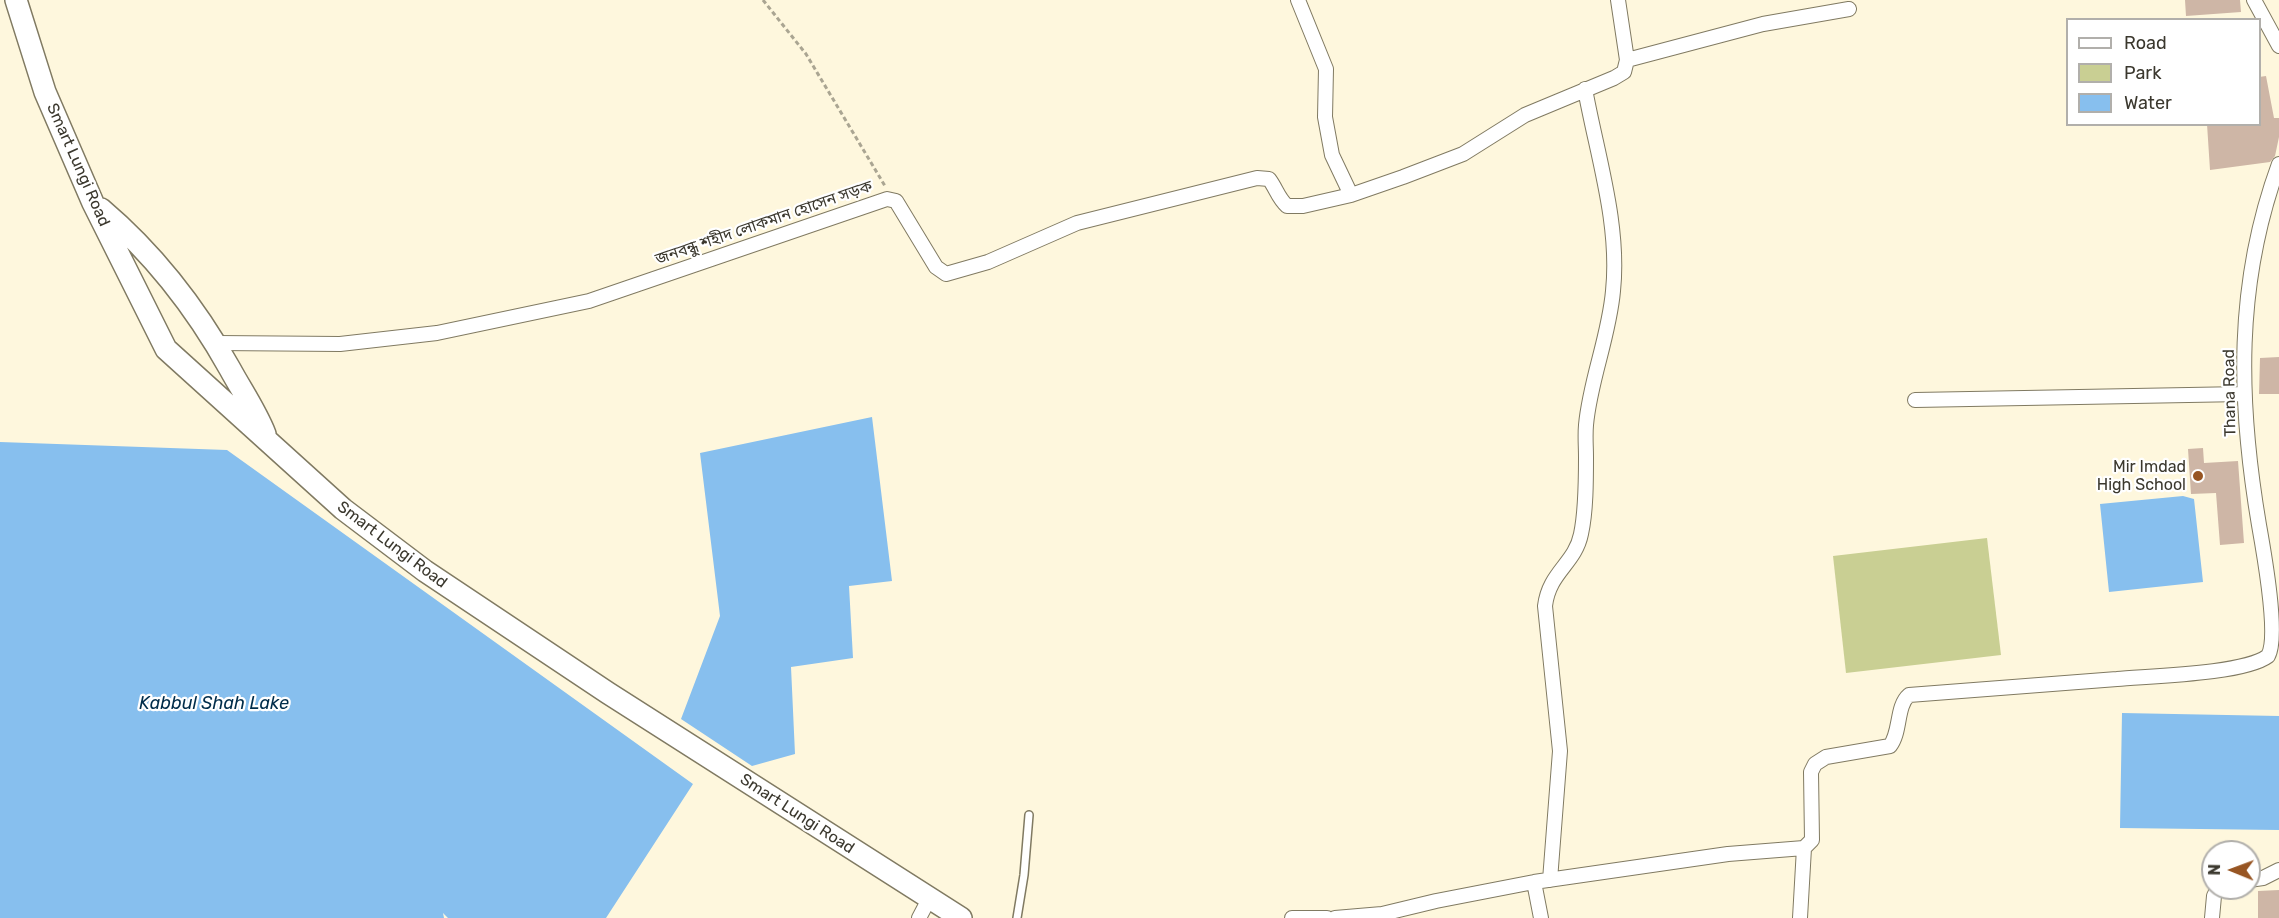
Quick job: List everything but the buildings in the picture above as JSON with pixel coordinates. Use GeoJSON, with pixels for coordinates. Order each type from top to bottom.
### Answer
{"type":"FeatureCollection","features":[{"type":"Feature","properties":{"kind":"main road","name":"Smart Lungi Road"},"geometry":{"type":"LineString","coordinates":[[16,0],[45,92],[93,203],[166,349],[343,509],[425,571],[618,700],[961,918]]}},
{"type":"Feature","properties":{"kind":"main road"},"geometry":{"type":"LineString","coordinates":[[93,203],[131,236],[217,343],[257,413],[268,441]]}},
{"type":"Feature","properties":{"kind":"street"},"geometry":{"type":"LineString","coordinates":[[1298,0],[1326,69],[1325,117],[1332,155],[1351,195]]}},
{"type":"Feature","properties":{"kind":"street"},"geometry":{"type":"LineString","coordinates":[[1618,0],[1627,60],[1762,24],[1849,9]]}},
{"type":"Feature","properties":{"kind":"street"},"geometry":{"type":"LineString","coordinates":[[2254,0],[2279,46]]}},
{"type":"Feature","properties":{"kind":"street","name":"জনবন্ধু শহীদ লোকমান হোসেন সড়ক"},"geometry":{"type":"LineString","coordinates":[[217,343],[339,344],[437,333],[579,304],[879,201],[893,199],[938,270],[946,274],[988,262],[1077,223],[1257,178],[1269,179],[1275,186],[1280,200],[1287,206],[1303,206],[1351,195],[1463,154],[1525,114],[1614,78],[1624,72],[1627,60]]}},
{"type":"Feature","properties":{"kind":"street"},"geometry":{"type":"LineString","coordinates":[[1550,880],[1560,751],[1545,606],[1549,586],[1576,551],[1581,534],[1588,400],[1613,292],[1614,247],[1605,184],[1585,89]]}},
{"type":"Feature","properties":{"kind":"street","name":"Thana Road"},"geometry":{"type":"LineString","coordinates":[[2277,654],[2279,623],[2260,526],[2247,440],[2243,394],[2248,292],[2254,249],[2279,164]]}},
{"type":"Feature","properties":{"kind":"street"},"geometry":{"type":"LineString","coordinates":[[1915,400],[2243,394]]}},
{"type":"Feature","properties":{"kind":"street"},"geometry":{"type":"LineString","coordinates":[[1335,918],[1382,914],[1534,882],[1728,854],[1804,848],[1812,840],[1811,772],[1815,764],[1826,757],[1890,746],[1904,701],[1910,695],[2186,674],[2251,664],[2277,654]]}},
{"type":"Feature","properties":{"kind":"street"},"geometry":{"type":"LineString","coordinates":[[1800,918],[1804,848]]}},
{"type":"Feature","properties":{"kind":"street"},"geometry":{"type":"LineString","coordinates":[[2261,878],[2279,870]]}},
{"type":"Feature","properties":{"kind":"street"},"geometry":{"type":"LineString","coordinates":[[1534,882],[1541,918]]}},
{"type":"Feature","properties":{"kind":"street"},"geometry":{"type":"LineString","coordinates":[[919,918],[929,899]]}},
{"type":"Feature","properties":{"kind":"street"},"geometry":{"type":"LineString","coordinates":[[2212,918],[2214,900]]}},
{"type":"Feature","properties":{"kind":"street"},"geometry":{"type":"LineString","coordinates":[[1292,918],[1327,918]]}},
{"type":"Feature","properties":{"kind":"lane"},"geometry":{"type":"LineString","coordinates":[[1017,918],[1023,886],[1029,815]]}},
{"type":"Feature","properties":{"kind":"path"},"geometry":{"type":"LineString","coordinates":[[763,0],[806,54],[893,199]]}},
{"type":"Feature","properties":{"kind":"green space"},"geometry":{"type":"Polygon","coordinates":[[[1987,538],[2001,655],[1846,673],[1833,556],[1987,538]]]}},
{"type":"Feature","properties":{"kind":"water"},"geometry":{"type":"Polygon","coordinates":[[[872,417],[892,581],[849,586],[853,658],[791,667],[795,754],[752,766],[681,719],[720,616],[700,453],[872,417]]]}},
{"type":"Feature","properties":{"kind":"water","name":"Kabbul Shah Lake"},"geometry":{"type":"Polygon","coordinates":[[[0,442],[227,450],[693,784],[606,918],[448,918],[443,913],[444,918],[0,918],[0,442]]]}},
{"type":"Feature","properties":{"kind":"water"},"geometry":{"type":"Polygon","coordinates":[[[2183,496],[2194,499],[2203,582],[2109,592],[2100,504],[2183,496]]]}},
{"type":"Feature","properties":{"kind":"water"},"geometry":{"type":"Polygon","coordinates":[[[2122,713],[2279,716],[2279,830],[2120,828],[2122,713]]]}},
{"type":"Feature","properties":{"kind":"place","name":"Mir Imdad High School"},"geometry":{"type":"Point","coordinates":[2198,476]}}]}
